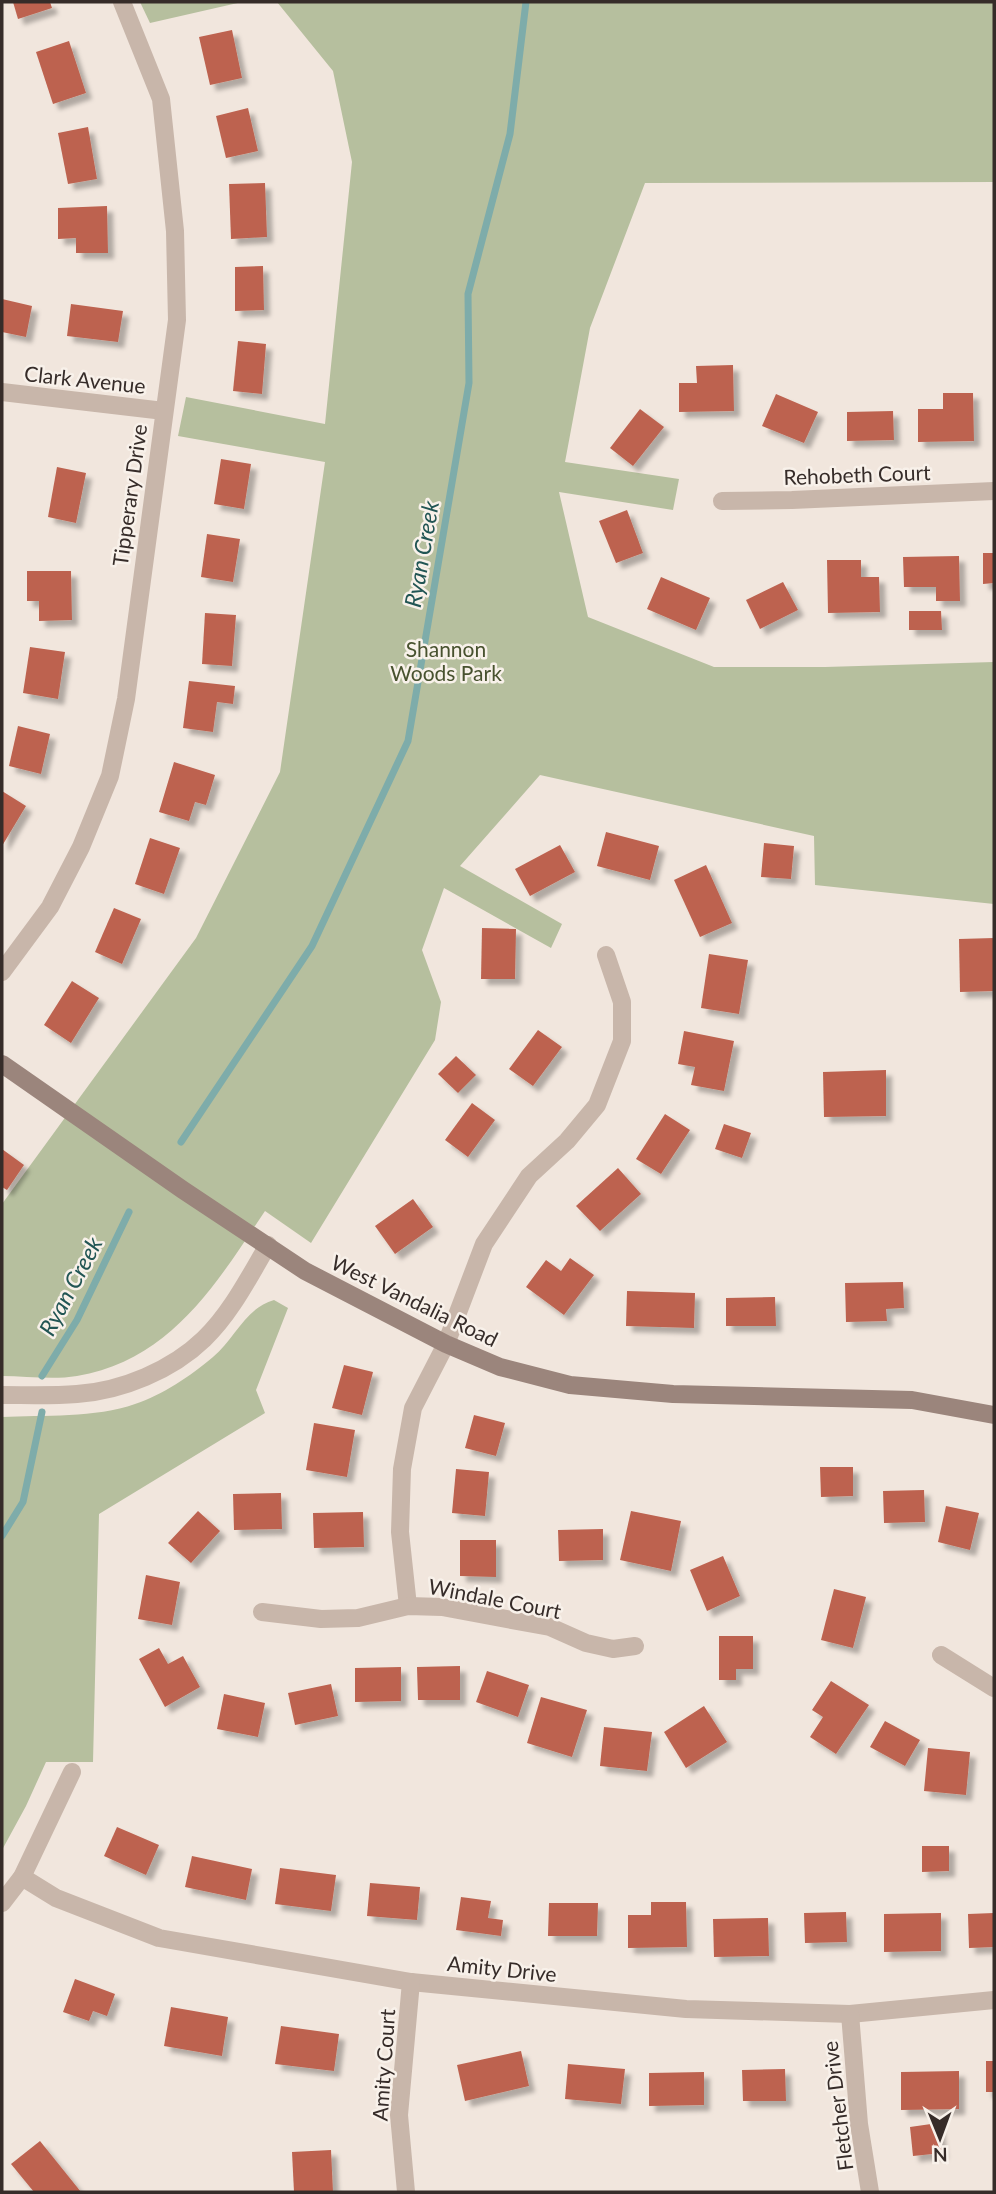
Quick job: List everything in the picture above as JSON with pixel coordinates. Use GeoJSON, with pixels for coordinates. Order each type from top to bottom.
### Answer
{"type":"FeatureCollection","features":[{"type":"Feature","properties":{"kind":"main road","name":"West Vandalia Road"},"geometry":{"type":"LineString","coordinates":[[2,1064],[305,1271],[446,1344],[500,1367],[570,1385],[673,1394],[912,1400],[994,1415]]}},
{"type":"Feature","properties":{"kind":"street","name":"Tipperary Drive"},"geometry":{"type":"LineString","coordinates":[[2,972],[50,907],[82,847],[110,776],[126,699],[177,320],[174,231],[161,99],[122,2]]}},
{"type":"Feature","properties":{"kind":"street","name":"Clark Avenue"},"geometry":{"type":"LineString","coordinates":[[2,392],[164,411]]}},
{"type":"Feature","properties":{"kind":"street","name":"Rehobeth Court"},"geometry":{"type":"LineString","coordinates":[[722,501],[994,491]]}},
{"type":"Feature","properties":{"kind":"street"},"geometry":{"type":"LineString","coordinates":[[408,1606],[400,1532],[402,1469],[413,1408],[446,1344],[484,1244],[529,1176],[567,1141],[597,1105],[622,1041],[622,1002],[606,955]]}},
{"type":"Feature","properties":{"kind":"street"},"geometry":{"type":"LineString","coordinates":[[2,1395],[80,1394],[123,1385],[169,1366],[204,1339],[231,1306],[268,1245]]}},
{"type":"Feature","properties":{"kind":"street","name":"Windale Court"},"geometry":{"type":"LineString","coordinates":[[262,1612],[321,1619],[358,1618],[408,1606],[442,1607],[550,1627],[586,1643],[613,1649],[635,1646]]}},
{"type":"Feature","properties":{"kind":"street"},"geometry":{"type":"LineString","coordinates":[[940,1655],[994,1688]]}},
{"type":"Feature","properties":{"kind":"street"},"geometry":{"type":"LineString","coordinates":[[2,1903],[22,1877],[72,1772]]}},
{"type":"Feature","properties":{"kind":"street","name":"Amity Drive"},"geometry":{"type":"LineString","coordinates":[[22,1877],[56,1898],[159,1938],[411,1982],[686,2009],[850,2014],[994,2000]]}},
{"type":"Feature","properties":{"kind":"street","name":"Amity Court"},"geometry":{"type":"LineString","coordinates":[[406,2192],[399,2115],[411,1982]]}},
{"type":"Feature","properties":{"kind":"street","name":"Fletcher Drive"},"geometry":{"type":"LineString","coordinates":[[850,2014],[859,2124],[870,2192]]}},
{"type":"Feature","properties":{"kind":"green space"},"geometry":{"type":"Polygon","coordinates":[[[140,2],[242,2],[150,23],[140,2]]]}},
{"type":"Feature","properties":{"kind":"green space","name":"Shannon Woods Park"},"geometry":{"type":"Polygon","coordinates":[[[277,2],[994,2],[994,182],[645,183],[590,328],[565,462],[679,479],[673,510],[559,492],[588,617],[714,667],[994,662],[994,904],[815,885],[814,836],[540,775],[460,866],[562,924],[551,948],[444,888],[422,950],[441,1002],[435,1040],[311,1243],[265,1211],[209,1291],[188,1315],[165,1336],[139,1354],[110,1367],[77,1376],[2,1376],[2,1204],[196,938],[280,772],[325,462],[178,436],[186,397],[325,424],[352,162],[333,71],[277,2]]]}},
{"type":"Feature","properties":{"kind":"green space"},"geometry":{"type":"Polygon","coordinates":[[[274,1300],[288,1308],[256,1390],[265,1413],[99,1514],[93,1762],[46,1762],[2,1850],[2,1417],[104,1412],[155,1396],[204,1364],[221,1350],[255,1310],[274,1300]]]}},
{"type":"Feature","properties":{"kind":"building"},"geometry":{"type":"Polygon","coordinates":[[[13,2],[50,2],[52,8],[18,19],[13,2]]]}},
{"type":"Feature","properties":{"kind":"building"},"geometry":{"type":"Polygon","coordinates":[[[232,30],[242,78],[210,85],[199,37],[232,30]]]}},
{"type":"Feature","properties":{"kind":"building"},"geometry":{"type":"Polygon","coordinates":[[[69,41],[86,93],[53,104],[36,52],[69,41]]]}},
{"type":"Feature","properties":{"kind":"building"},"geometry":{"type":"Polygon","coordinates":[[[248,108],[258,151],[226,158],[216,116],[248,108]]]}},
{"type":"Feature","properties":{"kind":"building"},"geometry":{"type":"Polygon","coordinates":[[[88,127],[97,179],[68,184],[58,133],[88,127]]]}},
{"type":"Feature","properties":{"kind":"building"},"geometry":{"type":"Polygon","coordinates":[[[265,183],[267,237],[231,239],[229,184],[265,183]]]}},
{"type":"Feature","properties":{"kind":"building"},"geometry":{"type":"Polygon","coordinates":[[[107,206],[108,253],[76,253],[76,238],[58,239],[58,208],[107,206]]]}},
{"type":"Feature","properties":{"kind":"building"},"geometry":{"type":"Polygon","coordinates":[[[263,266],[264,310],[235,311],[235,267],[263,266]]]}},
{"type":"Feature","properties":{"kind":"building"},"geometry":{"type":"Polygon","coordinates":[[[2,299],[32,306],[26,337],[2,332],[2,299]]]}},
{"type":"Feature","properties":{"kind":"building"},"geometry":{"type":"Polygon","coordinates":[[[71,304],[123,311],[118,342],[67,336],[71,304]]]}},
{"type":"Feature","properties":{"kind":"building"},"geometry":{"type":"Polygon","coordinates":[[[238,341],[266,344],[262,394],[233,391],[238,341]]]}},
{"type":"Feature","properties":{"kind":"building"},"geometry":{"type":"Polygon","coordinates":[[[733,365],[734,411],[679,412],[679,383],[697,383],[696,366],[733,365]]]}},
{"type":"Feature","properties":{"kind":"building"},"geometry":{"type":"Polygon","coordinates":[[[943,393],[973,393],[974,441],[918,442],[918,409],[943,409],[943,393]]]}},
{"type":"Feature","properties":{"kind":"building"},"geometry":{"type":"Polygon","coordinates":[[[776,394],[818,412],[804,443],[762,426],[776,394]]]}},
{"type":"Feature","properties":{"kind":"building"},"geometry":{"type":"Polygon","coordinates":[[[640,409],[664,427],[633,466],[610,448],[640,409]]]}},
{"type":"Feature","properties":{"kind":"building"},"geometry":{"type":"Polygon","coordinates":[[[893,411],[894,440],[847,441],[847,412],[893,411]]]}},
{"type":"Feature","properties":{"kind":"building"},"geometry":{"type":"Polygon","coordinates":[[[221,459],[251,464],[244,509],[214,504],[221,459]]]}},
{"type":"Feature","properties":{"kind":"building"},"geometry":{"type":"Polygon","coordinates":[[[57,467],[86,473],[76,523],[48,517],[57,467]]]}},
{"type":"Feature","properties":{"kind":"building"},"geometry":{"type":"Polygon","coordinates":[[[627,510],[643,553],[616,563],[599,521],[627,510]]]}},
{"type":"Feature","properties":{"kind":"building"},"geometry":{"type":"Polygon","coordinates":[[[207,534],[240,539],[233,582],[201,577],[207,534]]]}},
{"type":"Feature","properties":{"kind":"building"},"geometry":{"type":"Polygon","coordinates":[[[983,553],[994,553],[994,583],[983,584],[983,553]]]}},
{"type":"Feature","properties":{"kind":"building"},"geometry":{"type":"Polygon","coordinates":[[[959,556],[960,601],[936,601],[936,587],[904,587],[903,557],[959,556]]]}},
{"type":"Feature","properties":{"kind":"building"},"geometry":{"type":"Polygon","coordinates":[[[827,560],[861,560],[861,577],[879,577],[880,612],[828,613],[827,560]]]}},
{"type":"Feature","properties":{"kind":"building"},"geometry":{"type":"Polygon","coordinates":[[[27,571],[71,571],[72,620],[39,621],[39,601],[27,601],[27,571]]]}},
{"type":"Feature","properties":{"kind":"building"},"geometry":{"type":"Polygon","coordinates":[[[661,577],[710,598],[696,630],[647,609],[661,577]]]}},
{"type":"Feature","properties":{"kind":"building"},"geometry":{"type":"Polygon","coordinates":[[[783,582],[798,610],[760,629],[746,600],[783,582]]]}},
{"type":"Feature","properties":{"kind":"building"},"geometry":{"type":"Polygon","coordinates":[[[909,611],[941,611],[942,630],[909,630],[909,611]]]}},
{"type":"Feature","properties":{"kind":"building"},"geometry":{"type":"Polygon","coordinates":[[[205,613],[236,615],[232,666],[202,664],[205,613]]]}},
{"type":"Feature","properties":{"kind":"building"},"geometry":{"type":"Polygon","coordinates":[[[30,647],[65,652],[58,699],[23,693],[30,647]]]}},
{"type":"Feature","properties":{"kind":"building"},"geometry":{"type":"Polygon","coordinates":[[[189,681],[235,686],[233,704],[217,702],[213,732],[183,728],[189,681]]]}},
{"type":"Feature","properties":{"kind":"building"},"geometry":{"type":"Polygon","coordinates":[[[18,726],[50,734],[41,774],[9,766],[18,726]]]}},
{"type":"Feature","properties":{"kind":"building"},"geometry":{"type":"Polygon","coordinates":[[[174,762],[215,775],[206,805],[195,802],[189,821],[159,812],[174,762]]]}},
{"type":"Feature","properties":{"kind":"building"},"geometry":{"type":"Polygon","coordinates":[[[2,791],[26,806],[2,846],[2,791]]]}},
{"type":"Feature","properties":{"kind":"building"},"geometry":{"type":"Polygon","coordinates":[[[606,832],[659,846],[650,880],[597,866],[606,832]]]}},
{"type":"Feature","properties":{"kind":"building"},"geometry":{"type":"Polygon","coordinates":[[[150,838],[180,848],[164,894],[135,884],[150,838]]]}},
{"type":"Feature","properties":{"kind":"building"},"geometry":{"type":"Polygon","coordinates":[[[764,843],[794,846],[791,879],[761,877],[764,843]]]}},
{"type":"Feature","properties":{"kind":"building"},"geometry":{"type":"Polygon","coordinates":[[[560,845],[575,872],[530,896],[515,869],[560,845]]]}},
{"type":"Feature","properties":{"kind":"building"},"geometry":{"type":"Polygon","coordinates":[[[706,865],[732,923],[700,937],[674,880],[706,865]]]}},
{"type":"Feature","properties":{"kind":"building"},"geometry":{"type":"Polygon","coordinates":[[[114,908],[141,919],[122,964],[95,952],[114,908]]]}},
{"type":"Feature","properties":{"kind":"building"},"geometry":{"type":"Polygon","coordinates":[[[482,928],[516,929],[515,979],[481,979],[482,928]]]}},
{"type":"Feature","properties":{"kind":"building"},"geometry":{"type":"Polygon","coordinates":[[[994,938],[994,991],[960,992],[959,939],[994,938]]]}},
{"type":"Feature","properties":{"kind":"building"},"geometry":{"type":"Polygon","coordinates":[[[709,954],[748,960],[739,1014],[701,1008],[709,954]]]}},
{"type":"Feature","properties":{"kind":"building"},"geometry":{"type":"Polygon","coordinates":[[[72,981],[99,998],[71,1043],[44,1025],[72,981]]]}},
{"type":"Feature","properties":{"kind":"building"},"geometry":{"type":"Polygon","coordinates":[[[538,1030],[562,1047],[533,1086],[509,1069],[538,1030]]]}},
{"type":"Feature","properties":{"kind":"building"},"geometry":{"type":"Polygon","coordinates":[[[684,1031],[734,1041],[724,1091],[691,1085],[695,1067],[678,1064],[684,1031]]]}},
{"type":"Feature","properties":{"kind":"building"},"geometry":{"type":"Polygon","coordinates":[[[456,1056],[476,1075],[458,1093],[438,1074],[456,1056]]]}},
{"type":"Feature","properties":{"kind":"building"},"geometry":{"type":"Polygon","coordinates":[[[886,1070],[886,1116],[824,1117],[823,1072],[886,1070]]]}},
{"type":"Feature","properties":{"kind":"building"},"geometry":{"type":"Polygon","coordinates":[[[472,1103],[495,1120],[468,1157],[445,1140],[472,1103]]]}},
{"type":"Feature","properties":{"kind":"building"},"geometry":{"type":"Polygon","coordinates":[[[665,1114],[690,1130],[661,1174],[636,1159],[665,1114]]]}},
{"type":"Feature","properties":{"kind":"building"},"geometry":{"type":"Polygon","coordinates":[[[724,1124],[751,1133],[742,1158],[715,1149],[724,1124]]]}},
{"type":"Feature","properties":{"kind":"building"},"geometry":{"type":"Polygon","coordinates":[[[2,1149],[24,1165],[7,1190],[2,1187],[2,1149]]]}},
{"type":"Feature","properties":{"kind":"building"},"geometry":{"type":"Polygon","coordinates":[[[618,1168],[641,1194],[600,1231],[576,1206],[618,1168]]]}},
{"type":"Feature","properties":{"kind":"building"},"geometry":{"type":"Polygon","coordinates":[[[413,1199],[433,1227],[395,1254],[375,1226],[413,1199]]]}},
{"type":"Feature","properties":{"kind":"building"},"geometry":{"type":"Polygon","coordinates":[[[570,1258],[594,1275],[564,1315],[526,1287],[546,1260],[561,1271],[570,1258]]]}},
{"type":"Feature","properties":{"kind":"building"},"geometry":{"type":"Polygon","coordinates":[[[903,1282],[904,1308],[886,1309],[887,1321],[846,1322],[845,1283],[903,1282]]]}},
{"type":"Feature","properties":{"kind":"building"},"geometry":{"type":"Polygon","coordinates":[[[627,1291],[695,1293],[694,1328],[626,1326],[627,1291]]]}},
{"type":"Feature","properties":{"kind":"building"},"geometry":{"type":"Polygon","coordinates":[[[775,1297],[776,1326],[726,1326],[726,1298],[775,1297]]]}},
{"type":"Feature","properties":{"kind":"building"},"geometry":{"type":"Polygon","coordinates":[[[344,1365],[373,1372],[362,1415],[332,1408],[344,1365]]]}},
{"type":"Feature","properties":{"kind":"building"},"geometry":{"type":"Polygon","coordinates":[[[474,1415],[505,1423],[496,1456],[465,1448],[474,1415]]]}},
{"type":"Feature","properties":{"kind":"building"},"geometry":{"type":"Polygon","coordinates":[[[314,1423],[355,1430],[347,1477],[306,1470],[314,1423]]]}},
{"type":"Feature","properties":{"kind":"building"},"geometry":{"type":"Polygon","coordinates":[[[820,1467],[853,1467],[853,1496],[821,1497],[820,1467]]]}},
{"type":"Feature","properties":{"kind":"building"},"geometry":{"type":"Polygon","coordinates":[[[456,1469],[489,1472],[485,1516],[452,1513],[456,1469]]]}},
{"type":"Feature","properties":{"kind":"building"},"geometry":{"type":"Polygon","coordinates":[[[924,1490],[925,1522],[884,1523],[883,1491],[924,1490]]]}},
{"type":"Feature","properties":{"kind":"building"},"geometry":{"type":"Polygon","coordinates":[[[281,1493],[282,1529],[234,1530],[233,1494],[281,1493]]]}},
{"type":"Feature","properties":{"kind":"building"},"geometry":{"type":"Polygon","coordinates":[[[946,1506],[979,1513],[970,1550],[938,1542],[946,1506]]]}},
{"type":"Feature","properties":{"kind":"building"},"geometry":{"type":"Polygon","coordinates":[[[198,1511],[220,1531],[191,1563],[168,1543],[198,1511]]]}},
{"type":"Feature","properties":{"kind":"building"},"geometry":{"type":"Polygon","coordinates":[[[631,1511],[681,1521],[671,1571],[620,1560],[631,1511]]]}},
{"type":"Feature","properties":{"kind":"building"},"geometry":{"type":"Polygon","coordinates":[[[363,1512],[364,1547],[314,1548],[313,1513],[363,1512]]]}},
{"type":"Feature","properties":{"kind":"building"},"geometry":{"type":"Polygon","coordinates":[[[603,1529],[603,1560],[559,1561],[558,1530],[603,1529]]]}},
{"type":"Feature","properties":{"kind":"building"},"geometry":{"type":"Polygon","coordinates":[[[460,1540],[496,1540],[496,1577],[460,1576],[460,1540]]]}},
{"type":"Feature","properties":{"kind":"building"},"geometry":{"type":"Polygon","coordinates":[[[723,1556],[740,1596],[707,1611],[690,1570],[723,1556]]]}},
{"type":"Feature","properties":{"kind":"building"},"geometry":{"type":"Polygon","coordinates":[[[146,1575],[180,1582],[172,1625],[138,1619],[146,1575]]]}},
{"type":"Feature","properties":{"kind":"building"},"geometry":{"type":"Polygon","coordinates":[[[834,1589],[866,1597],[853,1648],[821,1640],[834,1589]]]}},
{"type":"Feature","properties":{"kind":"building"},"geometry":{"type":"Polygon","coordinates":[[[719,1636],[753,1636],[753,1669],[736,1669],[736,1680],[719,1680],[719,1636]]]}},
{"type":"Feature","properties":{"kind":"building"},"geometry":{"type":"Polygon","coordinates":[[[159,1648],[168,1664],[183,1656],[200,1687],[165,1707],[139,1659],[159,1648]]]}},
{"type":"Feature","properties":{"kind":"building"},"geometry":{"type":"Polygon","coordinates":[[[460,1666],[460,1700],[418,1700],[417,1667],[460,1666]]]}},
{"type":"Feature","properties":{"kind":"building"},"geometry":{"type":"Polygon","coordinates":[[[401,1667],[401,1701],[355,1702],[355,1668],[401,1667]]]}},
{"type":"Feature","properties":{"kind":"building"},"geometry":{"type":"Polygon","coordinates":[[[487,1671],[529,1685],[518,1717],[476,1702],[487,1671]]]}},
{"type":"Feature","properties":{"kind":"building"},"geometry":{"type":"Polygon","coordinates":[[[831,1681],[869,1705],[836,1754],[810,1737],[823,1717],[812,1710],[831,1681]]]}},
{"type":"Feature","properties":{"kind":"building"},"geometry":{"type":"Polygon","coordinates":[[[331,1684],[338,1716],[295,1725],[288,1693],[331,1684]]]}},
{"type":"Feature","properties":{"kind":"building"},"geometry":{"type":"Polygon","coordinates":[[[224,1694],[265,1703],[258,1737],[217,1729],[224,1694]]]}},
{"type":"Feature","properties":{"kind":"building"},"geometry":{"type":"Polygon","coordinates":[[[541,1697],[587,1710],[572,1757],[527,1743],[541,1697]]]}},
{"type":"Feature","properties":{"kind":"building"},"geometry":{"type":"Polygon","coordinates":[[[704,1706],[727,1742],[686,1768],[664,1732],[704,1706]]]}},
{"type":"Feature","properties":{"kind":"building"},"geometry":{"type":"Polygon","coordinates":[[[885,1721],[920,1740],[905,1766],[870,1747],[885,1721]]]}},
{"type":"Feature","properties":{"kind":"building"},"geometry":{"type":"Polygon","coordinates":[[[604,1727],[652,1732],[647,1771],[600,1766],[604,1727]]]}},
{"type":"Feature","properties":{"kind":"building"},"geometry":{"type":"Polygon","coordinates":[[[928,1748],[970,1752],[966,1795],[924,1791],[928,1748]]]}},
{"type":"Feature","properties":{"kind":"building"},"geometry":{"type":"Polygon","coordinates":[[[117,1827],[159,1845],[146,1875],[104,1856],[117,1827]]]}},
{"type":"Feature","properties":{"kind":"building"},"geometry":{"type":"Polygon","coordinates":[[[922,1846],[949,1846],[949,1871],[922,1872],[922,1846]]]}},
{"type":"Feature","properties":{"kind":"building"},"geometry":{"type":"Polygon","coordinates":[[[192,1856],[252,1869],[246,1900],[185,1887],[192,1856]]]}},
{"type":"Feature","properties":{"kind":"building"},"geometry":{"type":"Polygon","coordinates":[[[280,1868],[336,1875],[331,1911],[275,1904],[280,1868]]]}},
{"type":"Feature","properties":{"kind":"building"},"geometry":{"type":"Polygon","coordinates":[[[370,1883],[420,1887],[417,1920],[367,1916],[370,1883]]]}},
{"type":"Feature","properties":{"kind":"building"},"geometry":{"type":"Polygon","coordinates":[[[461,1897],[491,1901],[488,1918],[503,1920],[501,1936],[456,1930],[461,1897]]]}},
{"type":"Feature","properties":{"kind":"building"},"geometry":{"type":"Polygon","coordinates":[[[651,1902],[686,1902],[687,1947],[628,1948],[628,1915],[651,1915],[651,1902]]]}},
{"type":"Feature","properties":{"kind":"building"},"geometry":{"type":"Polygon","coordinates":[[[549,1903],[598,1903],[597,1936],[548,1936],[549,1903]]]}},
{"type":"Feature","properties":{"kind":"building"},"geometry":{"type":"Polygon","coordinates":[[[846,1912],[847,1942],[805,1943],[804,1913],[846,1912]]]}},
{"type":"Feature","properties":{"kind":"building"},"geometry":{"type":"Polygon","coordinates":[[[941,1913],[941,1951],[884,1952],[884,1914],[941,1913]]]}},
{"type":"Feature","properties":{"kind":"building"},"geometry":{"type":"Polygon","coordinates":[[[994,1913],[994,1947],[969,1948],[968,1914],[994,1913]]]}},
{"type":"Feature","properties":{"kind":"building"},"geometry":{"type":"Polygon","coordinates":[[[768,1918],[769,1956],[714,1957],[713,1919],[768,1918]]]}},
{"type":"Feature","properties":{"kind":"building"},"geometry":{"type":"Polygon","coordinates":[[[75,1979],[115,1994],[107,2016],[93,2011],[89,2021],[63,2012],[75,1979]]]}},
{"type":"Feature","properties":{"kind":"building"},"geometry":{"type":"Polygon","coordinates":[[[171,2007],[228,2017],[222,2056],[164,2046],[171,2007]]]}},
{"type":"Feature","properties":{"kind":"building"},"geometry":{"type":"Polygon","coordinates":[[[281,2026],[339,2034],[334,2071],[275,2064],[281,2026]]]}},
{"type":"Feature","properties":{"kind":"building"},"geometry":{"type":"Polygon","coordinates":[[[521,2051],[529,2086],[465,2101],[457,2065],[521,2051]]]}},
{"type":"Feature","properties":{"kind":"building"},"geometry":{"type":"Polygon","coordinates":[[[986,2061],[994,2061],[994,2092],[986,2092],[986,2061]]]}},
{"type":"Feature","properties":{"kind":"building"},"geometry":{"type":"Polygon","coordinates":[[[568,2064],[625,2069],[621,2104],[565,2099],[568,2064]]]}},
{"type":"Feature","properties":{"kind":"building"},"geometry":{"type":"Polygon","coordinates":[[[785,2069],[786,2101],[743,2101],[742,2070],[785,2069]]]}},
{"type":"Feature","properties":{"kind":"building"},"geometry":{"type":"Polygon","coordinates":[[[959,2071],[959,2109],[901,2110],[901,2072],[959,2071]]]}},
{"type":"Feature","properties":{"kind":"building"},"geometry":{"type":"Polygon","coordinates":[[[704,2072],[704,2105],[649,2106],[649,2073],[704,2072]]]}},
{"type":"Feature","properties":{"kind":"building"},"geometry":{"type":"Polygon","coordinates":[[[938,2123],[942,2153],[913,2156],[910,2127],[938,2123]]]}},
{"type":"Feature","properties":{"kind":"building"},"geometry":{"type":"Polygon","coordinates":[[[40,2141],[81,2192],[34,2192],[11,2164],[40,2141]]]}},
{"type":"Feature","properties":{"kind":"building"},"geometry":{"type":"Polygon","coordinates":[[[331,2150],[333,2192],[294,2192],[292,2152],[331,2150]]]}},
{"type":"Feature","properties":{"kind":"waterway","name":"Ryan Creek"},"geometry":{"type":"LineString","coordinates":[[181,1142],[312,946],[408,741],[469,383],[468,294],[510,134],[526,2]]}},
{"type":"Feature","properties":{"kind":"waterway","name":"Ryan Creek"},"geometry":{"type":"LineString","coordinates":[[42,1376],[77,1320],[129,1212]]}},
{"type":"Feature","properties":{"kind":"waterway","name":"Ryan Creek"},"geometry":{"type":"LineString","coordinates":[[2,1536],[23,1502],[42,1412]]}}]}
